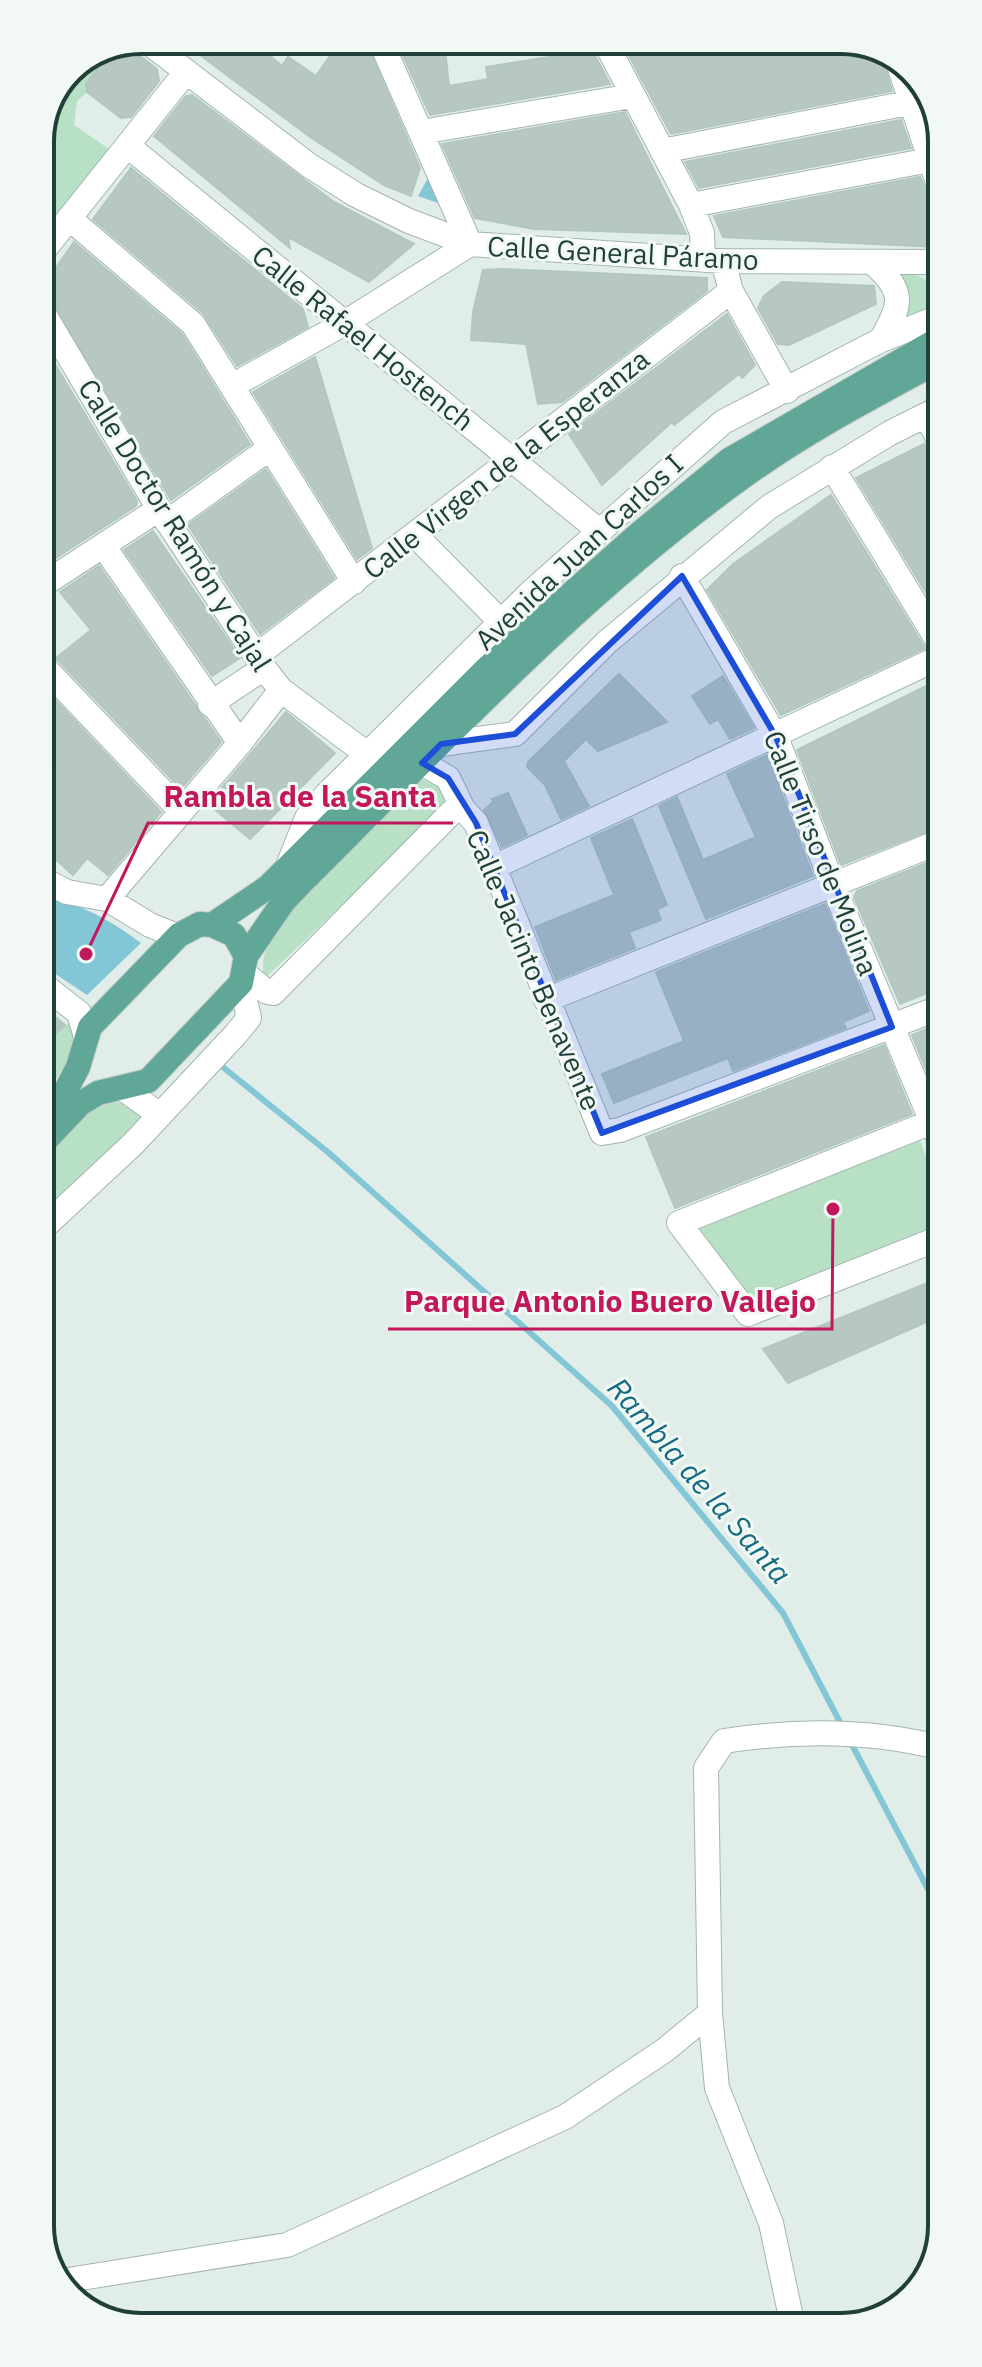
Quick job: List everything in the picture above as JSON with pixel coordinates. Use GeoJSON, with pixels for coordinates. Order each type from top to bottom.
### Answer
{"type":"FeatureCollection","features":[{"type":"Feature","properties":{"kind":"main road"},"geometry":{"type":"LineString","coordinates":[[212,925],[268,887],[486,669],[573,588],[729,460],[928,345]]}},
{"type":"Feature","properties":{"kind":"main road"},"geometry":{"type":"LineString","coordinates":[[54,1131],[80,1104],[98,1093],[138,1086],[157,1073],[244,971],[284,901],[587,604],[742,477],[793,443],[928,367]]}},
{"type":"Feature","properties":{"kind":"main road"},"geometry":{"type":"LineString","coordinates":[[54,1103],[66,1090],[97,1019],[177,936],[200,924],[212,925],[234,935],[244,971]]}},
{"type":"Feature","properties":{"kind":"main road"},"geometry":{"type":"LineString","coordinates":[[85,1043],[86,1059],[97,1078],[119,1088]]}},
{"type":"Feature","properties":{"kind":"street","name":"Calle General Páramo"},"geometry":{"type":"LineString","coordinates":[[163,54],[310,166],[356,195],[409,221],[470,244],[713,259],[928,266]]}},
{"type":"Feature","properties":{"kind":"street"},"geometry":{"type":"LineString","coordinates":[[232,386],[343,324],[470,244],[386,54]]}},
{"type":"Feature","properties":{"kind":"street"},"geometry":{"type":"LineString","coordinates":[[611,54],[691,205],[713,259],[787,391]]}},
{"type":"Feature","properties":{"kind":"street"},"geometry":{"type":"LineString","coordinates":[[54,237],[186,72]]}},
{"type":"Feature","properties":{"kind":"street"},"geometry":{"type":"LineString","coordinates":[[421,132],[632,96]]}},
{"type":"Feature","properties":{"kind":"street"},"geometry":{"type":"LineString","coordinates":[[662,151],[917,100]]}},
{"type":"Feature","properties":{"kind":"street"},"geometry":{"type":"LineString","coordinates":[[922,111],[928,139]]}},
{"type":"Feature","properties":{"kind":"street","name":"Calle Rafael Hostench"},"geometry":{"type":"LineString","coordinates":[[128,146],[598,530]]}},
{"type":"Feature","properties":{"kind":"street"},"geometry":{"type":"LineString","coordinates":[[691,205],[928,176]]}},
{"type":"Feature","properties":{"kind":"street"},"geometry":{"type":"LineString","coordinates":[[69,218],[193,324],[354,582]]}},
{"type":"Feature","properties":{"kind":"street"},"geometry":{"type":"LineString","coordinates":[[874,264],[892,280],[898,299],[896,316],[881,340]]}},
{"type":"Feature","properties":{"kind":"street","name":"Calle Virgen de la Esperanza"},"geometry":{"type":"LineString","coordinates":[[210,704],[354,582],[731,291]]}},
{"type":"Feature","properties":{"kind":"street","name":"Avenida Juan Carlos I"},"geometry":{"type":"LineString","coordinates":[[288,866],[307,818],[367,754],[598,530],[723,422],[881,340],[928,322]]}},
{"type":"Feature","properties":{"kind":"street","name":"Calle Doctor Ramón y Cajal"},"geometry":{"type":"LineString","coordinates":[[54,331],[163,516],[260,662],[281,690],[367,754]]}},
{"type":"Feature","properties":{"kind":"street"},"geometry":{"type":"LineString","coordinates":[[441,744],[515,734],[607,642],[682,576],[769,507],[832,467],[928,414]]}},
{"type":"Feature","properties":{"kind":"street"},"geometry":{"type":"LineString","coordinates":[[54,578],[163,516],[270,448]]}},
{"type":"Feature","properties":{"kind":"street"},"geometry":{"type":"LineString","coordinates":[[832,467],[928,625]]}},
{"type":"Feature","properties":{"kind":"street"},"geometry":{"type":"LineString","coordinates":[[415,535],[501,622]]}},
{"type":"Feature","properties":{"kind":"street"},"geometry":{"type":"LineString","coordinates":[[104,547],[210,704],[240,743]]}},
{"type":"Feature","properties":{"kind":"street","name":"Calle Tirso de Molina"},"geometry":{"type":"LineString","coordinates":[[682,576],[776,737],[832,883],[928,1107]]}},
{"type":"Feature","properties":{"kind":"street"},"geometry":{"type":"LineString","coordinates":[[492,868],[928,663]]}},
{"type":"Feature","properties":{"kind":"street"},"geometry":{"type":"LineString","coordinates":[[54,678],[181,811]]}},
{"type":"Feature","properties":{"kind":"street"},"geometry":{"type":"LineString","coordinates":[[107,899],[240,743],[281,690]]}},
{"type":"Feature","properties":{"kind":"street","name":"Calle Jacinto Benavente"},"geometry":{"type":"LineString","coordinates":[[422,763],[448,778],[463,809],[476,823],[602,1133],[620,1130],[892,1027]]}},
{"type":"Feature","properties":{"kind":"street"},"geometry":{"type":"LineString","coordinates":[[244,971],[267,992],[273,993],[453,811],[463,809]]}},
{"type":"Feature","properties":{"kind":"street"},"geometry":{"type":"LineString","coordinates":[[546,1000],[928,846]]}},
{"type":"Feature","properties":{"kind":"street"},"geometry":{"type":"LineString","coordinates":[[54,884],[67,892],[107,899],[150,925],[177,936]]}},
{"type":"Feature","properties":{"kind":"street"},"geometry":{"type":"LineString","coordinates":[[54,1217],[166,1110],[249,1018],[244,971]]}},
{"type":"Feature","properties":{"kind":"street"},"geometry":{"type":"LineString","coordinates":[[54,993],[79,1013],[85,1043]]}},
{"type":"Feature","properties":{"kind":"street"},"geometry":{"type":"LineString","coordinates":[[892,1027],[928,1012]]}},
{"type":"Feature","properties":{"kind":"street"},"geometry":{"type":"LineString","coordinates":[[157,1073],[166,1110]]}},
{"type":"Feature","properties":{"kind":"street"},"geometry":{"type":"LineString","coordinates":[[119,1088],[166,1110]]}},
{"type":"Feature","properties":{"kind":"street"},"geometry":{"type":"LineString","coordinates":[[928,1130],[679,1223],[748,1314],[928,1243]]}},
{"type":"Feature","properties":{"kind":"street"},"geometry":{"type":"LineString","coordinates":[[790,2313],[771,2223],[717,2088],[710,2013],[706,1768],[724,1741],[807,1733],[899,1737],[928,1745]]}},
{"type":"Feature","properties":{"kind":"street"},"geometry":{"type":"LineString","coordinates":[[73,2280],[287,2245],[565,2117],[665,2050],[710,2013]]}},
{"type":"Feature","properties":{"kind":"highlighted area"},"geometry":{"type":"Polygon","coordinates":[[[682,576],[776,737],[892,1027],[602,1133],[476,823],[448,778],[422,763],[441,744],[515,734],[682,576]]]}},
{"type":"Feature","properties":{"kind":"green space"},"geometry":{"type":"Polygon","coordinates":[[[100,65],[86,84],[87,92],[77,101],[74,125],[109,149],[54,219],[54,136],[57,119],[69,93],[100,65]]]}},
{"type":"Feature","properties":{"kind":"green space"},"geometry":{"type":"Polygon","coordinates":[[[900,272],[928,281],[928,311],[905,319],[908,299],[900,272]]]}},
{"type":"Feature","properties":{"kind":"green space"},"geometry":{"type":"Polygon","coordinates":[[[421,780],[433,781],[453,799],[264,979],[265,951],[289,911],[421,780]]]}},
{"type":"Feature","properties":{"kind":"green space"},"geometry":{"type":"Polygon","coordinates":[[[71,1024],[72,1044],[70,1054],[54,1081],[54,1035],[65,1025],[71,1024]]]}},
{"type":"Feature","properties":{"kind":"green space"},"geometry":{"type":"Polygon","coordinates":[[[111,1102],[121,1103],[151,1117],[54,1203],[54,1144],[87,1113],[111,1102]]]}},
{"type":"Feature","properties":{"kind":"green space"},"geometry":{"type":"Polygon","coordinates":[[[917,1132],[928,1162],[928,1234],[747,1308],[685,1225],[917,1132]]]}},
{"type":"Feature","properties":{"kind":"water"},"geometry":{"type":"Polygon","coordinates":[[[428,178],[440,201],[438,203],[418,196],[428,178]]]}},
{"type":"Feature","properties":{"kind":"water"},"geometry":{"type":"Polygon","coordinates":[[[54,899],[94,914],[141,943],[87,995],[54,973],[54,899]]]}},
{"type":"Feature","properties":{"kind":"building"},"geometry":{"type":"Polygon","coordinates":[[[138,54],[157,69],[159,81],[131,117],[121,118],[87,92],[86,84],[100,65],[138,54]]]}},
{"type":"Feature","properties":{"kind":"building"},"geometry":{"type":"Polygon","coordinates":[[[199,54],[268,54],[282,66],[288,57],[316,76],[331,54],[371,54],[420,168],[411,196],[384,185],[310,137],[199,54]]]}},
{"type":"Feature","properties":{"kind":"building"},"geometry":{"type":"Polygon","coordinates":[[[402,54],[446,54],[449,86],[488,79],[486,67],[567,54],[594,54],[610,84],[430,115],[402,54]]]}},
{"type":"Feature","properties":{"kind":"building"},"geometry":{"type":"Polygon","coordinates":[[[628,54],[846,54],[885,67],[892,91],[671,134],[628,54]]]}},
{"type":"Feature","properties":{"kind":"building"},"geometry":{"type":"Polygon","coordinates":[[[192,95],[334,202],[414,244],[369,282],[288,237],[290,248],[154,136],[186,96],[192,95]]]}},
{"type":"Feature","properties":{"kind":"building"},"geometry":{"type":"Polygon","coordinates":[[[625,112],[686,234],[534,229],[475,218],[442,144],[625,112]]]}},
{"type":"Feature","properties":{"kind":"building"},"geometry":{"type":"Polygon","coordinates":[[[901,120],[911,148],[699,188],[685,162],[901,120]]]}},
{"type":"Feature","properties":{"kind":"building"},"geometry":{"type":"Polygon","coordinates":[[[131,168],[303,309],[308,327],[237,366],[203,313],[93,219],[131,168]]]}},
{"type":"Feature","properties":{"kind":"building"},"geometry":{"type":"Polygon","coordinates":[[[920,177],[928,192],[928,247],[723,237],[714,216],[920,177]]]}},
{"type":"Feature","properties":{"kind":"building"},"geometry":{"type":"Polygon","coordinates":[[[74,242],[182,334],[250,444],[171,500],[54,305],[54,270],[74,242]]]}},
{"type":"Feature","properties":{"kind":"building"},"geometry":{"type":"Polygon","coordinates":[[[483,270],[707,278],[707,291],[562,402],[538,404],[526,344],[471,340],[473,312],[483,270]]]}},
{"type":"Feature","properties":{"kind":"building"},"geometry":{"type":"Polygon","coordinates":[[[782,282],[874,286],[876,304],[789,345],[778,344],[758,308],[764,296],[782,282]]]}},
{"type":"Feature","properties":{"kind":"building"},"geometry":{"type":"Polygon","coordinates":[[[727,314],[755,365],[742,378],[739,374],[674,425],[672,422],[602,485],[569,434],[727,314]]]}},
{"type":"Feature","properties":{"kind":"building"},"geometry":{"type":"Polygon","coordinates":[[[315,357],[372,548],[357,559],[253,392],[315,357]]]}},
{"type":"Feature","properties":{"kind":"building"},"geometry":{"type":"Polygon","coordinates":[[[54,363],[137,501],[136,506],[54,559],[54,363]]]}},
{"type":"Feature","properties":{"kind":"building"},"geometry":{"type":"Polygon","coordinates":[[[924,444],[928,449],[928,596],[856,478],[924,444]]]}},
{"type":"Feature","properties":{"kind":"building"},"geometry":{"type":"Polygon","coordinates":[[[266,469],[334,578],[260,634],[188,525],[266,469]]]}},
{"type":"Feature","properties":{"kind":"building"},"geometry":{"type":"Polygon","coordinates":[[[831,495],[925,648],[781,715],[707,590],[733,564],[831,495]]]}},
{"type":"Feature","properties":{"kind":"building"},"geometry":{"type":"Polygon","coordinates":[[[153,531],[240,658],[212,676],[124,550],[153,531]]]}},
{"type":"Feature","properties":{"kind":"building"},"geometry":{"type":"Polygon","coordinates":[[[99,566],[221,742],[181,789],[56,658],[91,630],[60,592],[99,566]]]}},
{"type":"Feature","properties":{"kind":"building"},"geometry":{"type":"Polygon","coordinates":[[[619,674],[667,722],[598,751],[586,739],[564,761],[589,806],[561,819],[545,785],[527,767],[528,762],[619,674]]]}},
{"type":"Feature","properties":{"kind":"building"},"geometry":{"type":"Polygon","coordinates":[[[723,676],[754,728],[730,739],[718,719],[710,724],[692,696],[723,676]]]}},
{"type":"Feature","properties":{"kind":"building"},"geometry":{"type":"Polygon","coordinates":[[[928,685],[928,831],[841,865],[797,750],[928,685]]]}},
{"type":"Feature","properties":{"kind":"building"},"geometry":{"type":"Polygon","coordinates":[[[54,699],[161,812],[108,875],[87,858],[73,875],[54,858],[54,699]]]}},
{"type":"Feature","properties":{"kind":"building"},"geometry":{"type":"Polygon","coordinates":[[[286,712],[335,753],[250,839],[208,804],[286,712]]]}},
{"type":"Feature","properties":{"kind":"building"},"geometry":{"type":"Polygon","coordinates":[[[767,755],[813,876],[706,919],[659,806],[677,797],[703,860],[756,837],[727,774],[767,755]]]}},
{"type":"Feature","properties":{"kind":"building"},"geometry":{"type":"Polygon","coordinates":[[[508,793],[527,835],[502,847],[484,810],[493,802],[492,799],[508,793]]]}},
{"type":"Feature","properties":{"kind":"building"},"geometry":{"type":"Polygon","coordinates":[[[632,819],[667,905],[657,909],[661,920],[629,932],[635,948],[556,980],[535,927],[614,895],[591,838],[632,819]]]}},
{"type":"Feature","properties":{"kind":"building"},"geometry":{"type":"Polygon","coordinates":[[[928,862],[928,993],[900,1004],[854,897],[857,891],[928,862]]]}},
{"type":"Feature","properties":{"kind":"building"},"geometry":{"type":"Polygon","coordinates":[[[825,904],[869,1011],[843,1022],[846,1028],[733,1071],[728,1058],[614,1103],[602,1074],[684,1041],[656,972],[825,904]]]}},
{"type":"Feature","properties":{"kind":"building"},"geometry":{"type":"Polygon","coordinates":[[[54,1016],[65,1025],[54,1035],[54,1016]]]}},
{"type":"Feature","properties":{"kind":"building"},"geometry":{"type":"Polygon","coordinates":[[[928,1028],[928,1074],[912,1035],[928,1028]]]}},
{"type":"Feature","properties":{"kind":"building"},"geometry":{"type":"Polygon","coordinates":[[[884,1045],[912,1114],[675,1208],[646,1137],[884,1045]]]}},
{"type":"Feature","properties":{"kind":"building"},"geometry":{"type":"Polygon","coordinates":[[[928,1283],[928,1321],[788,1383],[763,1349],[928,1283]]]}},
{"type":"Feature","properties":{"kind":"waterway","name":"Rambla de la Santa"},"geometry":{"type":"LineString","coordinates":[[224,1068],[329,1153],[612,1406],[783,1613],[843,1728]]}},
{"type":"Feature","properties":{"kind":"waterway","name":"Rambla de la Santa"},"geometry":{"type":"LineString","coordinates":[[850,1741],[928,1889]]}},
{"type":"Feature","properties":{"kind":"place","name":"Rambla de la Santa"},"geometry":{"type":"Point","coordinates":[86,954]}},
{"type":"Feature","properties":{"kind":"place","name":"Parque Antonio Buero Vallejo"},"geometry":{"type":"Point","coordinates":[833,1209]}}]}
